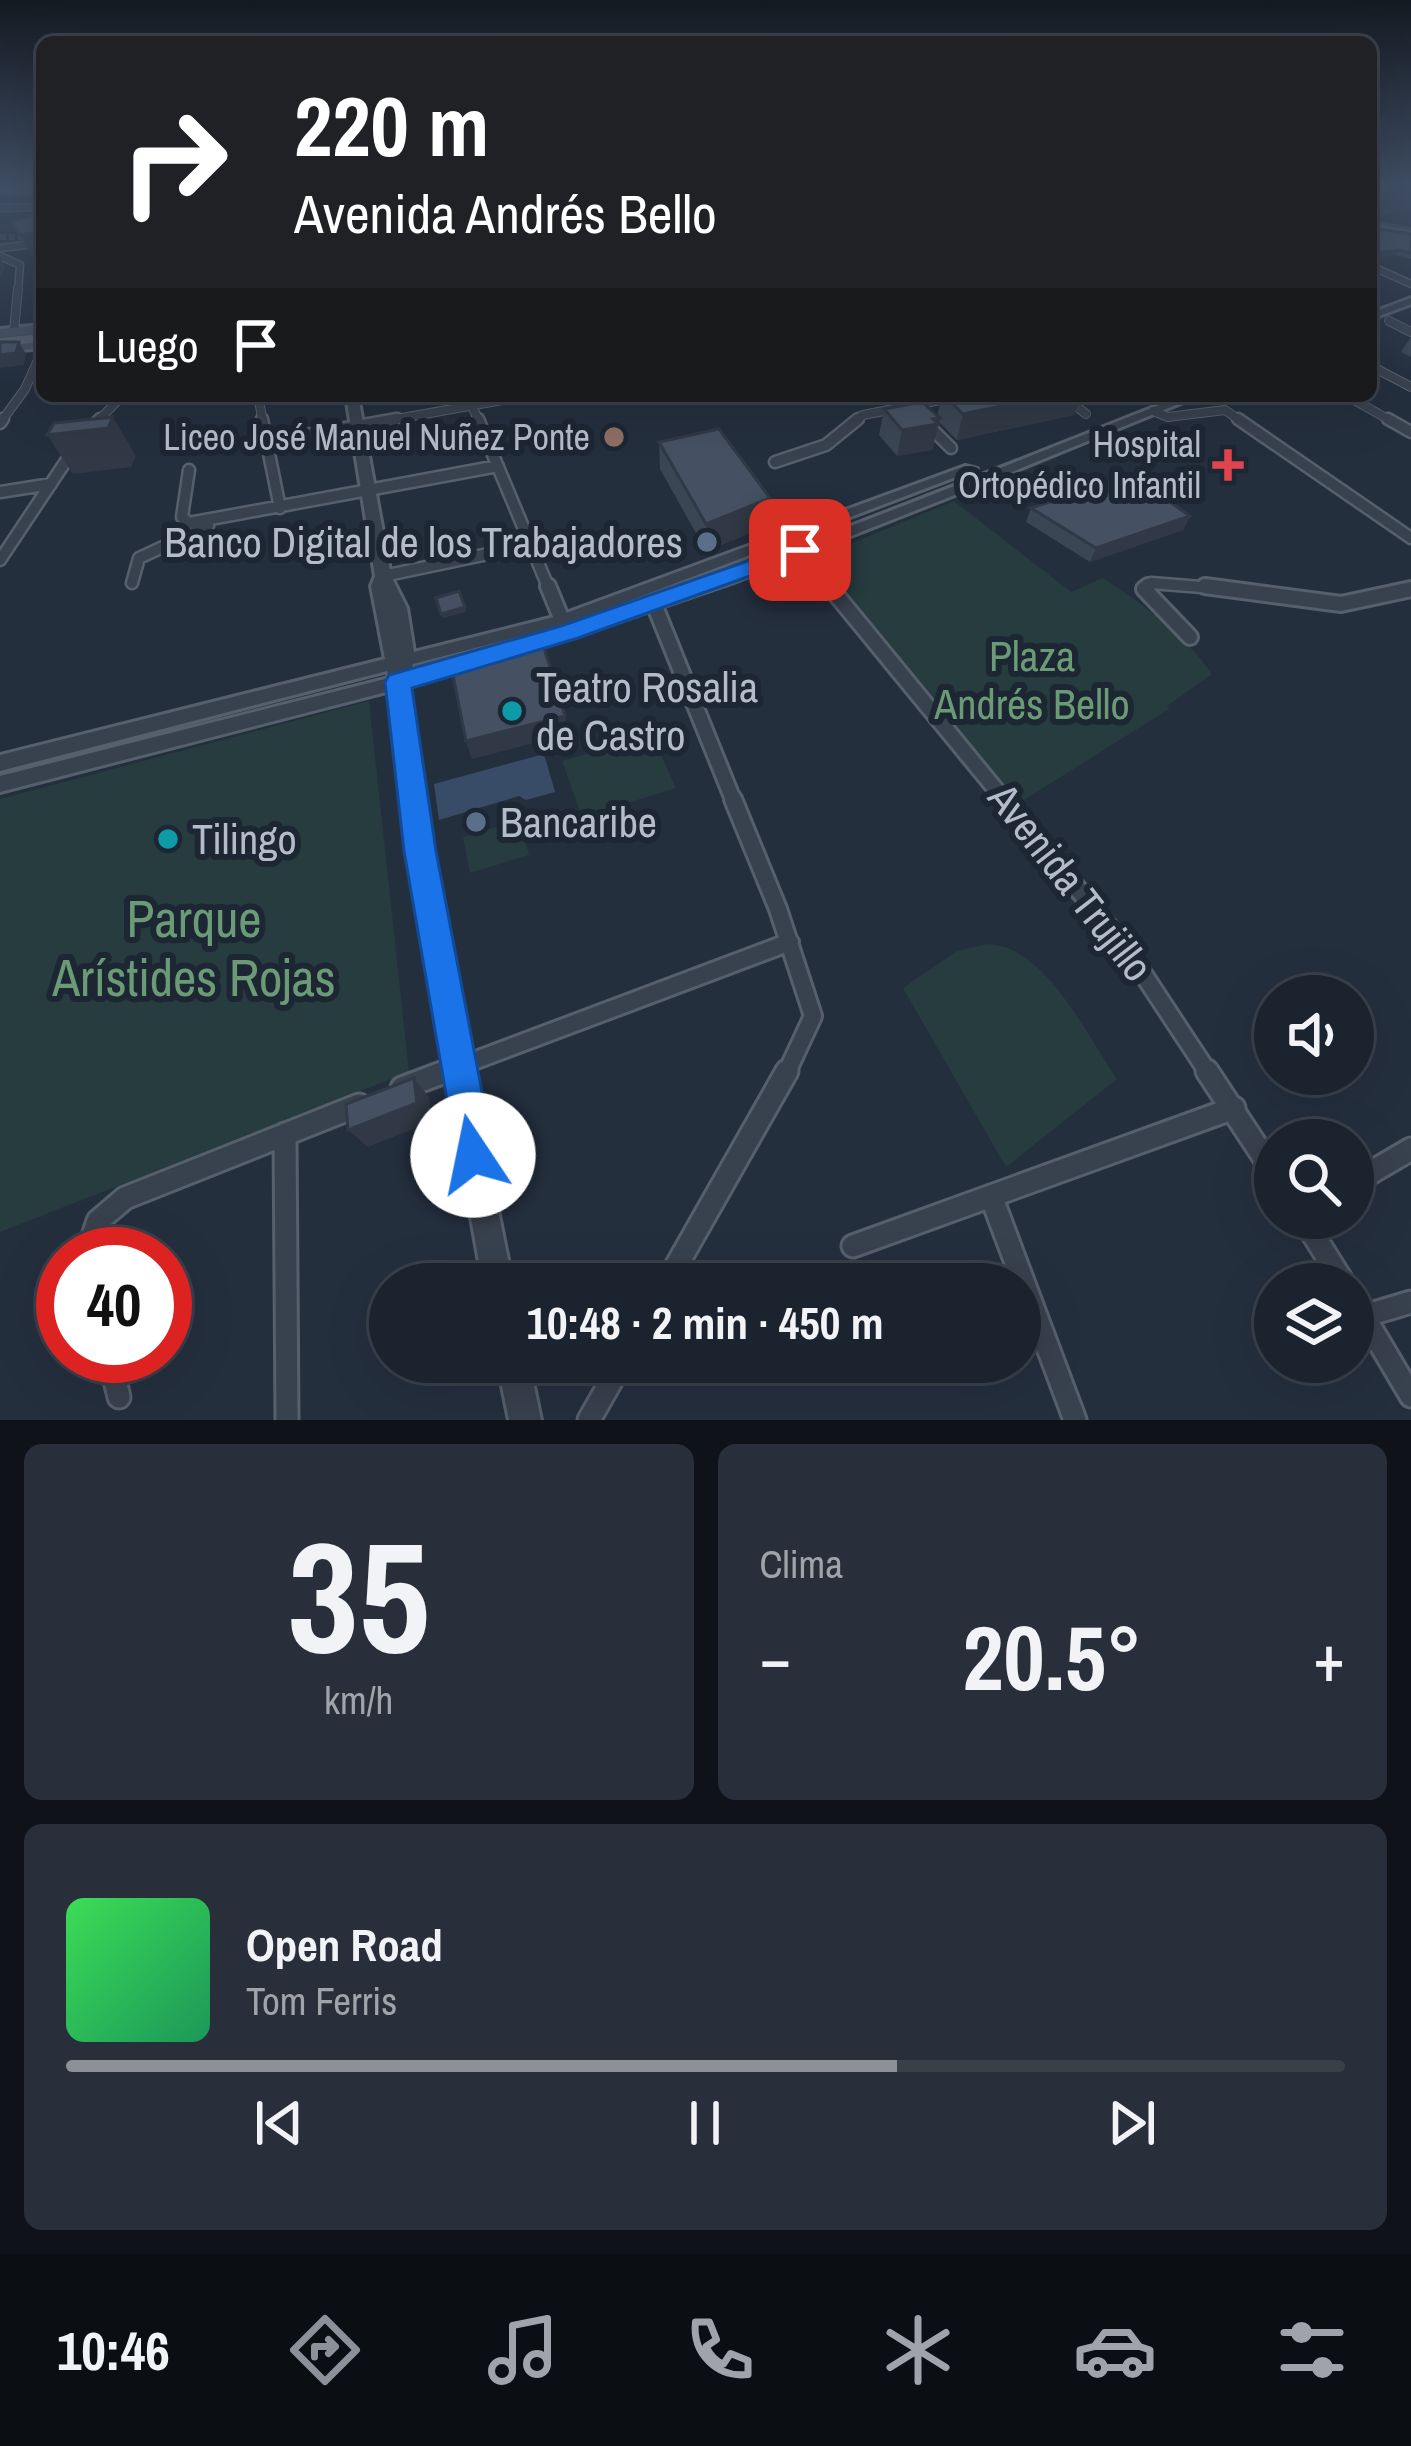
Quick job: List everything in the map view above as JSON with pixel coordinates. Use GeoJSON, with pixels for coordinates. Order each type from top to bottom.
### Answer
{"type":"FeatureCollection","features":[{"type":"Feature","properties":{"kind":"main road"},"geometry":{"type":"LineString","coordinates":[[3,339],[36,340]]}},
{"type":"Feature","properties":{"kind":"main road"},"geometry":{"type":"LineString","coordinates":[[3,339],[36,340]]}},
{"type":"Feature","properties":{"kind":"street"},"geometry":{"type":"LineString","coordinates":[[2,253],[20,265],[21,272],[3,339]]}},
{"type":"Feature","properties":{"kind":"street"},"geometry":{"type":"LineString","coordinates":[[1377,269],[1411,284]]}},
{"type":"Feature","properties":{"kind":"street"},"geometry":{"type":"LineString","coordinates":[[1377,313],[1411,301]]}},
{"type":"Feature","properties":{"kind":"street"},"geometry":{"type":"LineString","coordinates":[[1377,326],[1411,314]]}},
{"type":"Feature","properties":{"kind":"street"},"geometry":{"type":"LineString","coordinates":[[1389,321],[1411,332]]}},
{"type":"Feature","properties":{"kind":"street"},"geometry":{"type":"LineString","coordinates":[[0,424],[25,389],[36,357]]}},
{"type":"Feature","properties":{"kind":"street"},"geometry":{"type":"LineString","coordinates":[[1377,369],[1411,388]]}},
{"type":"Feature","properties":{"kind":"street"},"geometry":{"type":"LineString","coordinates":[[0,560],[92,425],[116,402]]}},
{"type":"Feature","properties":{"kind":"street"},"geometry":{"type":"LineString","coordinates":[[259,402],[280,508]]}},
{"type":"Feature","properties":{"kind":"street"},"geometry":{"type":"LineString","coordinates":[[353,402],[383,576],[379,586],[399,670],[420,851],[494,1263]]}},
{"type":"Feature","properties":{"kind":"street"},"geometry":{"type":"LineString","coordinates":[[267,442],[465,402]]}},
{"type":"Feature","properties":{"kind":"street"},"geometry":{"type":"LineString","coordinates":[[470,402],[562,620]]}},
{"type":"Feature","properties":{"kind":"street"},"geometry":{"type":"LineString","coordinates":[[905,402],[951,448]]}},
{"type":"Feature","properties":{"kind":"street"},"geometry":{"type":"LineString","coordinates":[[775,462],[826,445],[858,417],[930,402]]}},
{"type":"Feature","properties":{"kind":"street"},"geometry":{"type":"LineString","coordinates":[[1070,402],[1086,415]]}},
{"type":"Feature","properties":{"kind":"street"},"geometry":{"type":"LineString","coordinates":[[1358,402],[1411,432]]}},
{"type":"Feature","properties":{"kind":"street"},"geometry":{"type":"LineString","coordinates":[[1157,404],[1168,417],[1226,410],[1411,538]]}},
{"type":"Feature","properties":{"kind":"street"},"geometry":{"type":"LineString","coordinates":[[0,764],[654,604],[800,550],[1157,404]]}},
{"type":"Feature","properties":{"kind":"street"},"geometry":{"type":"LineString","coordinates":[[0,784],[562,620],[1157,404]]}},
{"type":"Feature","properties":{"kind":"street"},"geometry":{"type":"LineString","coordinates":[[189,470],[182,517],[186,523],[498,466]]}},
{"type":"Feature","properties":{"kind":"street"},"geometry":{"type":"LineString","coordinates":[[0,492],[51,484]]}},
{"type":"Feature","properties":{"kind":"street"},"geometry":{"type":"LineString","coordinates":[[132,583],[134,564],[146,554],[230,516]]}},
{"type":"Feature","properties":{"kind":"street"},"geometry":{"type":"LineString","coordinates":[[383,576],[531,545]]}},
{"type":"Feature","properties":{"kind":"street","name":"Avenida Trujillo"},"geometry":{"type":"LineString","coordinates":[[800,550],[1126,948],[1254,1140]]}},
{"type":"Feature","properties":{"kind":"street"},"geometry":{"type":"LineString","coordinates":[[1190,637],[1149,598],[1144,589],[1151,583],[1184,583],[1341,604],[1411,589]]}},
{"type":"Feature","properties":{"kind":"street"},"geometry":{"type":"LineString","coordinates":[[654,604],[790,942],[813,1016],[789,1068],[678,1263]]}},
{"type":"Feature","properties":{"kind":"street"},"geometry":{"type":"LineString","coordinates":[[93,1227],[105,1211],[124,1198],[790,942]]}},
{"type":"Feature","properties":{"kind":"street"},"geometry":{"type":"LineString","coordinates":[[854,1246],[1234,1108]]}},
{"type":"Feature","properties":{"kind":"street"},"geometry":{"type":"LineString","coordinates":[[285,1134],[287,1420]]}},
{"type":"Feature","properties":{"kind":"street"},"geometry":{"type":"LineString","coordinates":[[1374,1171],[1411,1149]]}},
{"type":"Feature","properties":{"kind":"street"},"geometry":{"type":"LineString","coordinates":[[991,1196],[1075,1420]]}},
{"type":"Feature","properties":{"kind":"street"},"geometry":{"type":"LineString","coordinates":[[1374,1306],[1411,1302]]}},
{"type":"Feature","properties":{"kind":"street"},"geometry":{"type":"LineString","coordinates":[[1374,1333],[1411,1396]]}},
{"type":"Feature","properties":{"kind":"street"},"geometry":{"type":"LineString","coordinates":[[116,1383],[119,1397]]}},
{"type":"Feature","properties":{"kind":"street"},"geometry":{"type":"LineString","coordinates":[[517,1383],[525,1420]]}},
{"type":"Feature","properties":{"kind":"street"},"geometry":{"type":"LineString","coordinates":[[589,1420],[610,1383]]}},
{"type":"Feature","properties":{"kind":"green space","name":"Plaza Andrés Bello"},"geometry":{"type":"Polygon","coordinates":[[[954,501],[1071,592],[1103,578],[1162,621],[1212,674],[1169,709],[1013,807],[811,560],[954,501]]]}},
{"type":"Feature","properties":{"kind":"green space","name":"Parque Arístides Rojas"},"geometry":{"type":"Polygon","coordinates":[[[369,701],[409,1072],[0,1232],[0,799],[369,701]]]}},
{"type":"Feature","properties":{"kind":"green space"},"geometry":{"type":"Polygon","coordinates":[[[652,735],[676,788],[582,817],[562,761],[652,735]]]}},
{"type":"Feature","properties":{"kind":"green space"},"geometry":{"type":"Polygon","coordinates":[[[520,820],[529,855],[470,873],[463,837],[520,820]]]}},
{"type":"Feature","properties":{"kind":"green space"},"geometry":{"type":"Polygon","coordinates":[[[988,944],[1009,949],[1046,976],[1117,1079],[1006,1167],[903,988],[957,951],[988,944]]]}},
{"type":"Feature","properties":{"kind":"water"},"geometry":{"type":"Polygon","coordinates":[[[544,754],[555,792],[526,800],[519,796],[439,820],[434,784],[544,754]]]}},
{"type":"Feature","properties":{"kind":"building"},"geometry":{"type":"Polygon","coordinates":[[[0,342],[19,342],[16,353],[0,355],[0,342]]]}},
{"type":"Feature","properties":{"kind":"building"},"geometry":{"type":"Polygon","coordinates":[[[922,402],[940,418],[933,419],[938,424],[902,430],[884,409],[922,402]]]}},
{"type":"Feature","properties":{"kind":"building"},"geometry":{"type":"Polygon","coordinates":[[[951,402],[1021,402],[963,414],[951,402]]]}},
{"type":"Feature","properties":{"kind":"building"},"geometry":{"type":"Polygon","coordinates":[[[113,417],[108,428],[47,435],[54,423],[113,417]]]}},
{"type":"Feature","properties":{"kind":"building"},"geometry":{"type":"Polygon","coordinates":[[[719,429],[770,498],[706,524],[659,442],[719,429]]]}},
{"type":"Feature","properties":{"kind":"building"},"geometry":{"type":"Polygon","coordinates":[[[1131,475],[1190,516],[1096,548],[1031,508],[1131,475]]]}},
{"type":"Feature","properties":{"kind":"building"},"geometry":{"type":"Polygon","coordinates":[[[459,591],[465,607],[441,614],[436,598],[459,591]]]}},
{"type":"Feature","properties":{"kind":"building","name":"Teatro Rosalia de Castro"},"geometry":{"type":"Polygon","coordinates":[[[544,648],[565,716],[466,741],[452,670],[544,648]]]}},
{"type":"Feature","properties":{"kind":"building"},"geometry":{"type":"Polygon","coordinates":[[[414,1078],[417,1103],[348,1130],[346,1104],[414,1078]]]}},
{"type":"Feature","properties":{"kind":"place","name":"Liceo José Manuel Nuñez Ponte"},"geometry":{"type":"Point","coordinates":[614,437]}},
{"type":"Feature","properties":{"kind":"place","name":"Hospital Ortopédico Infantil"},"geometry":{"type":"Point","coordinates":[1228,465]}},
{"type":"Feature","properties":{"kind":"place","name":"Banco Digital de los Trabajadores"},"geometry":{"type":"Point","coordinates":[707,542]}},
{"type":"Feature","properties":{"kind":"place","name":"Teatro Rosalia de Castro"},"geometry":{"type":"Point","coordinates":[512,711]}},
{"type":"Feature","properties":{"kind":"place","name":"Bancaribe"},"geometry":{"type":"Point","coordinates":[476,822]}},
{"type":"Feature","properties":{"kind":"place","name":"Tilingo"},"geometry":{"type":"Point","coordinates":[168,839]}},
{"type":"Feature","properties":{"kind":"route"},"geometry":{"type":"LineString","coordinates":[[473,1155],[420,851],[398,682],[569,632],[800,550]]}}]}
